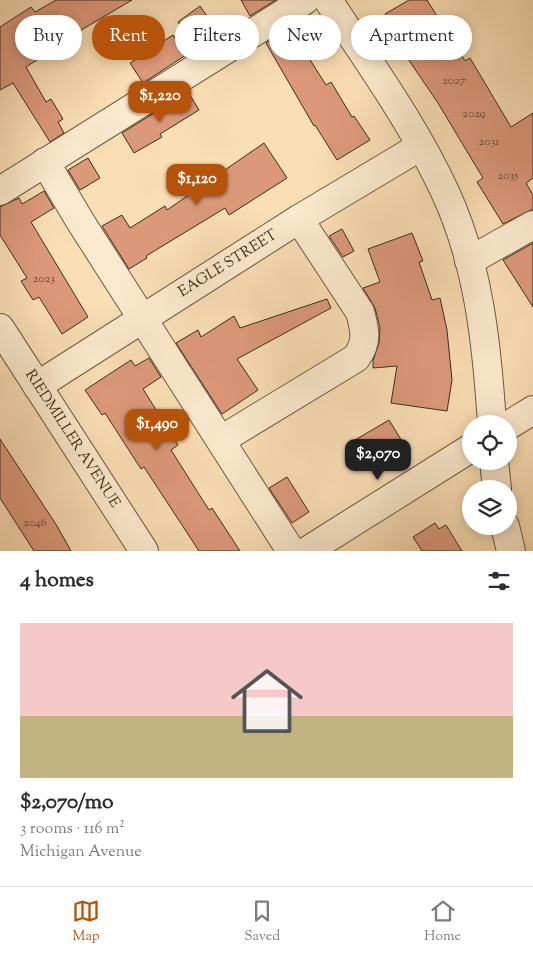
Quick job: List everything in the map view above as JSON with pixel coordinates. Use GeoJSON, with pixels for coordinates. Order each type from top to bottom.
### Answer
{"type":"FeatureCollection","features":[{"type":"Feature","properties":{"kind":"street"},"geometry":{"type":"LineString","coordinates":[[0,191],[305,0]]}},
{"type":"Feature","properties":{"kind":"street"},"geometry":{"type":"LineString","coordinates":[[328,0],[421,146],[447,196],[469,261],[481,307],[491,415]]}},
{"type":"Feature","properties":{"kind":"street","name":"EAGLE STREET"},"geometry":{"type":"LineString","coordinates":[[37,386],[299,219],[421,146]]}},
{"type":"Feature","properties":{"kind":"street"},"geometry":{"type":"LineString","coordinates":[[45,162],[80,221],[291,551]]}},
{"type":"Feature","properties":{"kind":"street"},"geometry":{"type":"LineString","coordinates":[[221,440],[356,358],[363,348],[365,330],[360,312],[299,219]]}},
{"type":"Feature","properties":{"kind":"street"},"geometry":{"type":"LineString","coordinates":[[469,261],[533,225]]}},
{"type":"Feature","properties":{"kind":"street","name":"RIEDMILLER AVENUE"},"geometry":{"type":"LineString","coordinates":[[0,328],[144,551]]}},
{"type":"Feature","properties":{"kind":"street"},"geometry":{"type":"LineString","coordinates":[[517,420],[533,410]]}},
{"type":"Feature","properties":{"kind":"street"},"geometry":{"type":"LineString","coordinates":[[307,551],[462,454]]}},
{"type":"Feature","properties":{"kind":"street"},"geometry":{"type":"LineString","coordinates":[[507,535],[511,551]]}},
{"type":"Feature","properties":{"kind":"building"},"geometry":{"type":"Polygon","coordinates":[[[56,0],[132,0],[107,15],[92,15],[92,24],[82,30],[82,15],[19,15],[31,7],[35,12],[56,0]]]}},
{"type":"Feature","properties":{"kind":"building"},"geometry":{"type":"Polygon","coordinates":[[[241,0],[276,0],[252,15],[249,15],[241,0]]]}},
{"type":"Feature","properties":{"kind":"building"},"geometry":{"type":"Polygon","coordinates":[[[409,0],[427,0],[436,15],[386,15],[409,0]]]}},
{"type":"Feature","properties":{"kind":"building"},"geometry":{"type":"Polygon","coordinates":[[[200,6],[206,15],[188,15],[200,6]]]}},
{"type":"Feature","properties":{"kind":"building"},"geometry":{"type":"Polygon","coordinates":[[[15,17],[15,60],[37,60],[26,67],[46,102],[51,99],[63,119],[58,122],[64,133],[50,142],[13,83],[0,90],[0,27],[15,17]]]}},
{"type":"Feature","properties":{"kind":"building"},"geometry":{"type":"Polygon","coordinates":[[[173,35],[175,38],[175,60],[178,60],[143,83],[130,63],[135,60],[165,60],[165,40],[173,35]]]}},
{"type":"Feature","properties":{"kind":"building"},"geometry":{"type":"Polygon","coordinates":[[[276,60],[310,60],[326,85],[331,82],[352,117],[354,116],[370,140],[337,160],[314,126],[276,60]]]}},
{"type":"Feature","properties":{"kind":"building"},"geometry":{"type":"Polygon","coordinates":[[[409,60],[471,60],[511,127],[533,113],[533,178],[526,183],[533,195],[533,209],[503,224],[477,182],[483,178],[438,103],[409,60]]]}},
{"type":"Feature","properties":{"kind":"building"},"geometry":{"type":"Polygon","coordinates":[[[188,92],[199,110],[160,134],[162,137],[134,153],[122,133],[188,92]]]}},
{"type":"Feature","properties":{"kind":"building"},"geometry":{"type":"Polygon","coordinates":[[[264,143],[287,178],[229,215],[225,208],[146,256],[147,258],[129,269],[102,226],[122,215],[130,228],[165,206],[167,210],[264,143]]]}},
{"type":"Feature","properties":{"kind":"building"},"geometry":{"type":"Polygon","coordinates":[[[88,158],[100,178],[80,190],[68,170],[88,158]]]}},
{"type":"Feature","properties":{"kind":"building"},"geometry":{"type":"Polygon","coordinates":[[[44,191],[54,208],[31,222],[88,317],[62,334],[39,297],[33,300],[21,281],[27,278],[0,235],[0,207],[19,198],[22,204],[44,191]]]}},
{"type":"Feature","properties":{"kind":"building"},"geometry":{"type":"Polygon","coordinates":[[[342,229],[354,251],[343,257],[329,236],[342,229]]]}},
{"type":"Feature","properties":{"kind":"building"},"geometry":{"type":"Polygon","coordinates":[[[412,233],[423,261],[419,262],[432,300],[440,298],[447,330],[452,380],[447,411],[391,403],[397,366],[373,368],[373,361],[379,343],[380,328],[375,308],[363,288],[380,282],[368,249],[412,233]]]}},
{"type":"Feature","properties":{"kind":"building"},"geometry":{"type":"Polygon","coordinates":[[[533,243],[533,307],[503,260],[533,243]]]}},
{"type":"Feature","properties":{"kind":"building"},"geometry":{"type":"Polygon","coordinates":[[[327,299],[331,308],[237,359],[258,390],[222,414],[176,343],[198,330],[201,337],[234,316],[240,328],[327,299]]]}},
{"type":"Feature","properties":{"kind":"building"},"geometry":{"type":"Polygon","coordinates":[[[149,358],[161,377],[143,389],[178,445],[171,450],[209,510],[212,508],[240,551],[199,551],[144,467],[141,469],[105,413],[102,415],[85,390],[131,360],[135,366],[149,358]]]}},
{"type":"Feature","properties":{"kind":"building"},"geometry":{"type":"Polygon","coordinates":[[[389,420],[405,446],[372,467],[355,440],[389,420]]]}},
{"type":"Feature","properties":{"kind":"building"},"geometry":{"type":"Polygon","coordinates":[[[0,439],[57,526],[71,551],[34,551],[0,498],[0,439]]]}},
{"type":"Feature","properties":{"kind":"building"},"geometry":{"type":"Polygon","coordinates":[[[287,477],[309,512],[292,523],[269,488],[287,477]]]}},
{"type":"Feature","properties":{"kind":"building"},"geometry":{"type":"Polygon","coordinates":[[[435,523],[439,529],[446,525],[462,551],[422,551],[413,537],[435,523]]]}}]}
